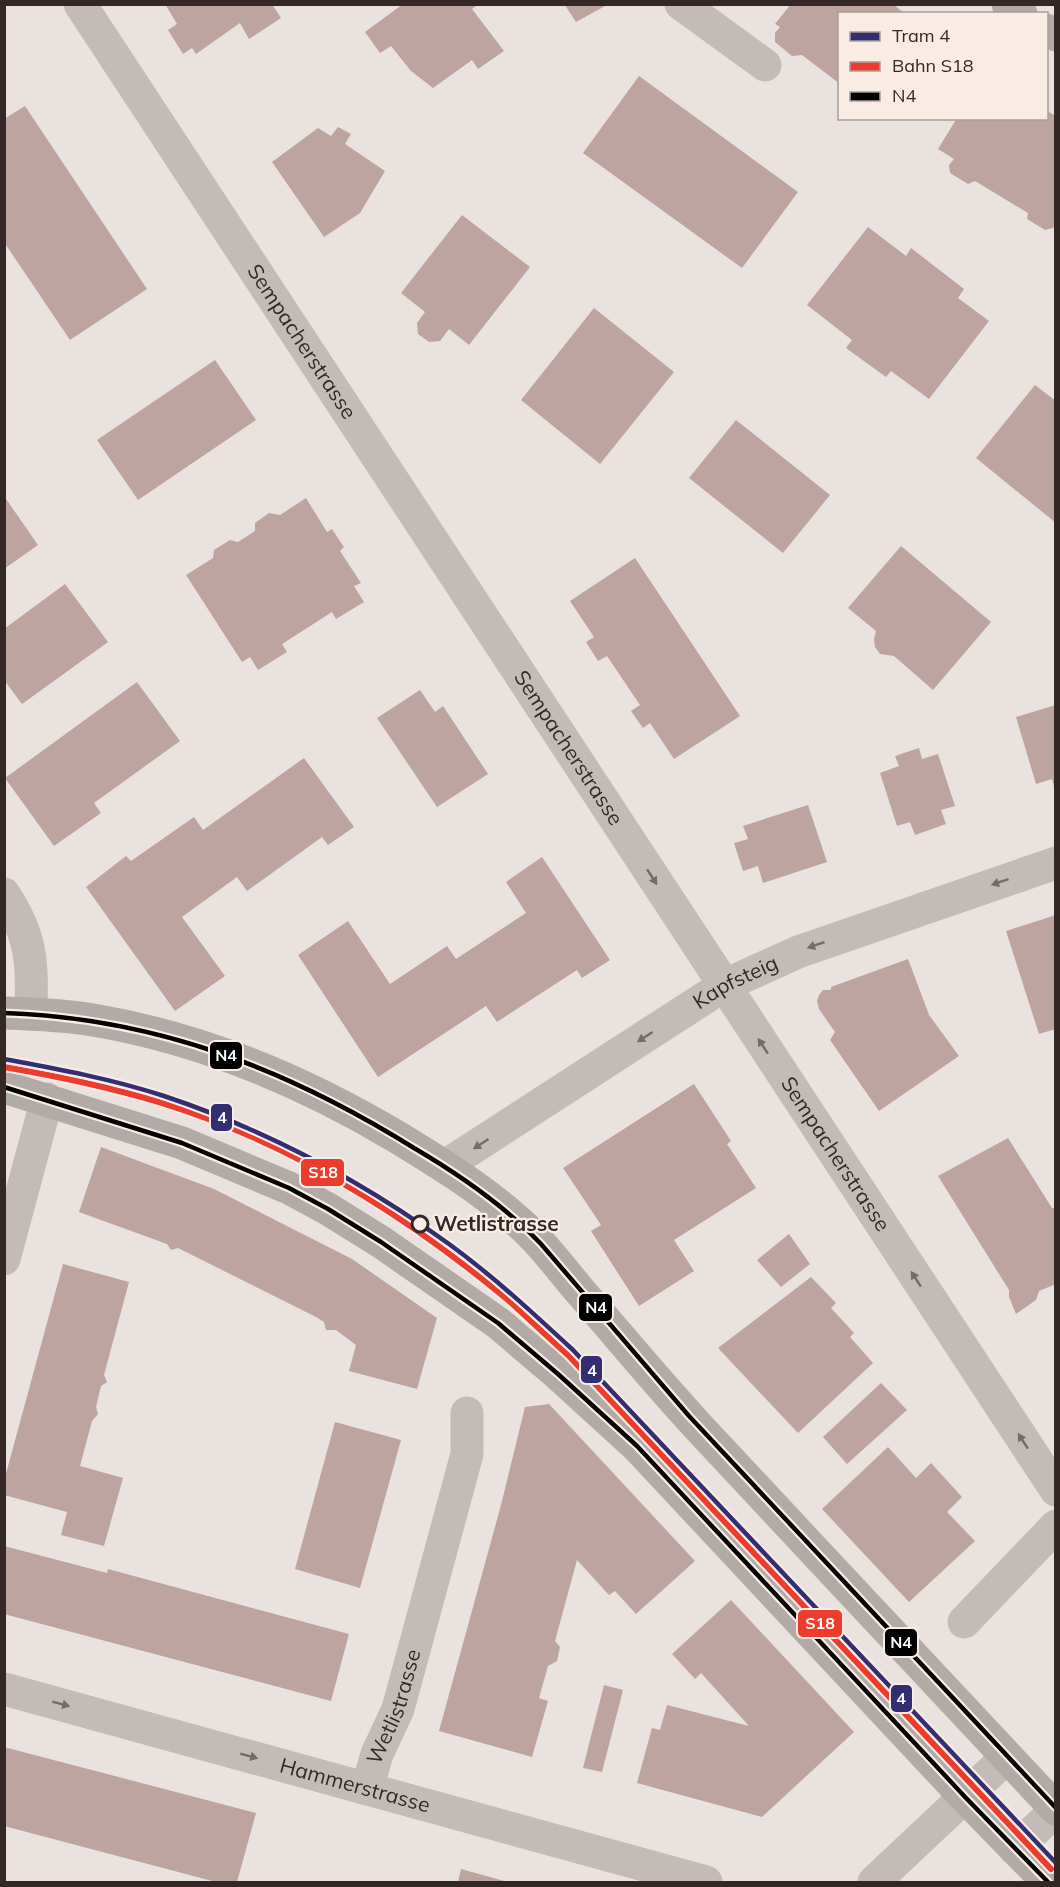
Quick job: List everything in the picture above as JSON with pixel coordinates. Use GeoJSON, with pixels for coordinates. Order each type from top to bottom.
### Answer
{"type":"FeatureCollection","features":[{"type":"Feature","properties":{"kind":"main road"},"geometry":{"type":"LineString","coordinates":[[18,1013],[52,1014],[111,1023],[190,1042],[229,1055],[325,1096],[445,1166],[517,1220],[666,1393],[1056,1809]]}},
{"type":"Feature","properties":{"kind":"main road"},"geometry":{"type":"LineString","coordinates":[[4,1087],[182,1143],[289,1188],[381,1242],[498,1323],[637,1446],[966,1798],[1048,1882]]}},
{"type":"Feature","properties":{"kind":"street","name":"Sempacherstrasse"},"geometry":{"type":"LineString","coordinates":[[80,4],[1056,1490]]}},
{"type":"Feature","properties":{"kind":"street"},"geometry":{"type":"LineString","coordinates":[[681,4],[765,65]]}},
{"type":"Feature","properties":{"kind":"street","name":"Kapfsteig"},"geometry":{"type":"LineString","coordinates":[[445,1166],[723,986],[798,952],[1056,863]]}},
{"type":"Feature","properties":{"kind":"street"},"geometry":{"type":"LineString","coordinates":[[4,894],[24,929],[30,950],[32,970],[18,1013]]}},
{"type":"Feature","properties":{"kind":"street"},"geometry":{"type":"LineString","coordinates":[[4,1259],[47,1099]]}},
{"type":"Feature","properties":{"kind":"street","name":"Wetlistrasse"},"geometry":{"type":"LineString","coordinates":[[367,1789],[377,1754],[398,1708],[467,1454],[467,1413]]}},
{"type":"Feature","properties":{"kind":"street"},"geometry":{"type":"LineString","coordinates":[[964,1622],[1056,1526]]}},
{"type":"Feature","properties":{"kind":"street","name":"Hammerstrasse"},"geometry":{"type":"LineString","coordinates":[[4,1689],[706,1882]]}},
{"type":"Feature","properties":{"kind":"street"},"geometry":{"type":"LineString","coordinates":[[874,1882],[1007,1757]]}},
{"type":"Feature","properties":{"kind":"street"},"geometry":{"type":"LineString","coordinates":[[1015,1849],[1056,1809]]}},
{"type":"Feature","properties":{"kind":"building"},"geometry":{"type":"Polygon","coordinates":[[[165,4],[272,4],[281,18],[249,39],[240,23],[196,54],[192,48],[183,54],[168,30],[177,24],[165,4]]]}},
{"type":"Feature","properties":{"kind":"building"},"geometry":{"type":"Polygon","coordinates":[[[403,4],[478,4],[472,9],[504,51],[478,69],[472,60],[433,88],[411,71],[391,46],[380,53],[365,32],[403,4]]]}},
{"type":"Feature","properties":{"kind":"building"},"geometry":{"type":"Polygon","coordinates":[[[791,4],[893,4],[903,12],[838,12],[838,82],[802,55],[792,56],[775,42],[775,33],[780,27],[775,24],[791,4]]]}},
{"type":"Feature","properties":{"kind":"building"},"geometry":{"type":"Polygon","coordinates":[[[565,5],[607,5],[576,22],[565,5]]]}},
{"type":"Feature","properties":{"kind":"building"},"geometry":{"type":"Polygon","coordinates":[[[639,76],[798,192],[742,268],[583,153],[639,76]]]}},
{"type":"Feature","properties":{"kind":"building"},"geometry":{"type":"Polygon","coordinates":[[[25,106],[147,289],[70,340],[4,242],[4,119],[25,106]]]}},
{"type":"Feature","properties":{"kind":"building"},"geometry":{"type":"Polygon","coordinates":[[[1048,112],[1056,116],[1056,224],[1053,228],[1045,230],[1027,219],[1028,213],[975,181],[968,184],[950,173],[949,165],[954,159],[938,149],[956,120],[1048,120],[1048,112]]]}},
{"type":"Feature","properties":{"kind":"building"},"geometry":{"type":"Polygon","coordinates":[[[338,127],[351,134],[345,144],[385,171],[360,213],[324,237],[272,162],[318,128],[331,136],[338,127]]]}},
{"type":"Feature","properties":{"kind":"building"},"geometry":{"type":"Polygon","coordinates":[[[462,215],[530,267],[469,345],[449,329],[440,341],[429,342],[418,334],[417,323],[425,312],[401,293],[462,215]]]}},
{"type":"Feature","properties":{"kind":"building"},"geometry":{"type":"Polygon","coordinates":[[[868,227],[906,256],[911,248],[964,289],[958,298],[989,321],[929,399],[891,371],[886,377],[846,348],[852,340],[807,305],[868,227]]]}},
{"type":"Feature","properties":{"kind":"building"},"geometry":{"type":"Polygon","coordinates":[[[594,308],[674,372],[600,464],[521,400],[594,308]]]}},
{"type":"Feature","properties":{"kind":"building"},"geometry":{"type":"Polygon","coordinates":[[[215,360],[256,420],[138,500],[97,440],[215,360]]]}},
{"type":"Feature","properties":{"kind":"building"},"geometry":{"type":"Polygon","coordinates":[[[1035,385],[1056,401],[1056,523],[976,458],[1035,385]]]}},
{"type":"Feature","properties":{"kind":"building"},"geometry":{"type":"Polygon","coordinates":[[[736,420],[830,495],[783,553],[689,478],[736,420]]]}},
{"type":"Feature","properties":{"kind":"building"},"geometry":{"type":"Polygon","coordinates":[[[4,496],[38,545],[4,569],[4,496]]]}},
{"type":"Feature","properties":{"kind":"building"},"geometry":{"type":"Polygon","coordinates":[[[306,498],[327,532],[332,529],[344,547],[340,551],[361,583],[354,586],[364,602],[336,619],[332,612],[282,644],[287,652],[258,670],[250,657],[242,662],[186,575],[213,558],[214,550],[230,540],[238,542],[255,531],[255,523],[269,513],[280,515],[306,498]]]}},
{"type":"Feature","properties":{"kind":"building"},"geometry":{"type":"Polygon","coordinates":[[[901,546],[991,622],[933,690],[894,656],[880,654],[875,647],[876,631],[848,608],[901,546]]]}},
{"type":"Feature","properties":{"kind":"building"},"geometry":{"type":"Polygon","coordinates":[[[635,558],[740,716],[674,759],[650,723],[643,728],[631,711],[640,705],[607,656],[598,661],[586,642],[594,637],[570,601],[635,558]]]}},
{"type":"Feature","properties":{"kind":"building"},"geometry":{"type":"Polygon","coordinates":[[[65,584],[108,642],[22,704],[4,680],[4,629],[65,584]]]}},
{"type":"Feature","properties":{"kind":"building"},"geometry":{"type":"Polygon","coordinates":[[[137,682],[180,741],[94,803],[101,813],[54,846],[5,778],[137,682]]]}},
{"type":"Feature","properties":{"kind":"building"},"geometry":{"type":"Polygon","coordinates":[[[420,690],[435,712],[443,706],[488,774],[437,807],[377,718],[420,690]]]}},
{"type":"Feature","properties":{"kind":"building"},"geometry":{"type":"Polygon","coordinates":[[[1056,705],[1055,790],[1052,779],[1036,784],[1016,717],[1056,705]]]}},
{"type":"Feature","properties":{"kind":"building"},"geometry":{"type":"Polygon","coordinates":[[[919,748],[922,759],[938,754],[955,806],[941,810],[946,824],[915,835],[910,822],[897,826],[880,773],[899,766],[895,756],[919,748]]]}},
{"type":"Feature","properties":{"kind":"building"},"geometry":{"type":"Polygon","coordinates":[[[304,758],[354,827],[328,845],[322,837],[247,891],[237,877],[182,917],[225,976],[175,1011],[86,887],[126,856],[131,861],[194,817],[203,830],[304,758]]]}},
{"type":"Feature","properties":{"kind":"building"},"geometry":{"type":"Polygon","coordinates":[[[808,805],[827,862],[763,883],[758,866],[743,871],[734,843],[748,839],[743,826],[808,805]]]}},
{"type":"Feature","properties":{"kind":"building"},"geometry":{"type":"Polygon","coordinates":[[[542,857],[610,960],[582,978],[577,970],[497,1022],[486,1006],[378,1077],[298,955],[348,921],[390,984],[447,946],[456,959],[526,913],[506,882],[542,857]]]}},
{"type":"Feature","properties":{"kind":"building"},"geometry":{"type":"Polygon","coordinates":[[[1056,915],[1056,1029],[1039,1034],[1006,931],[1056,915]]]}},
{"type":"Feature","properties":{"kind":"building"},"geometry":{"type":"Polygon","coordinates":[[[908,959],[929,1015],[959,1056],[879,1111],[830,1040],[835,1032],[819,1009],[817,1001],[823,990],[831,990],[831,987],[908,959]]]}},
{"type":"Feature","properties":{"kind":"building"},"geometry":{"type":"Polygon","coordinates":[[[694,1084],[731,1141],[727,1144],[756,1188],[674,1240],[694,1271],[639,1306],[591,1231],[601,1225],[563,1168],[694,1084]]]}},
{"type":"Feature","properties":{"kind":"building"},"geometry":{"type":"Polygon","coordinates":[[[1008,1138],[1052,1208],[1056,1208],[1056,1284],[1039,1291],[1036,1300],[1016,1314],[1009,1297],[1009,1290],[938,1176],[1008,1138]]]}},
{"type":"Feature","properties":{"kind":"building"},"geometry":{"type":"Polygon","coordinates":[[[101,1147],[214,1189],[352,1259],[437,1318],[417,1389],[349,1371],[356,1345],[336,1330],[326,1330],[324,1322],[316,1317],[178,1248],[171,1250],[167,1244],[79,1212],[101,1147]]]}},
{"type":"Feature","properties":{"kind":"building"},"geometry":{"type":"Polygon","coordinates":[[[789,1234],[810,1264],[781,1287],[757,1260],[789,1234]]]}},
{"type":"Feature","properties":{"kind":"building"},"geometry":{"type":"Polygon","coordinates":[[[63,1264],[129,1282],[104,1375],[107,1382],[101,1386],[96,1407],[98,1414],[92,1421],[80,1466],[123,1478],[104,1546],[61,1535],[67,1512],[4,1495],[4,1481],[63,1264]]]}},
{"type":"Feature","properties":{"kind":"building"},"geometry":{"type":"Polygon","coordinates":[[[811,1277],[836,1303],[831,1308],[854,1333],[850,1337],[873,1363],[798,1433],[718,1348],[811,1277]]]}},
{"type":"Feature","properties":{"kind":"building"},"geometry":{"type":"Polygon","coordinates":[[[881,1383],[907,1410],[847,1464],[823,1437],[881,1383]]]}},
{"type":"Feature","properties":{"kind":"building"},"geometry":{"type":"Polygon","coordinates":[[[549,1404],[695,1561],[636,1614],[615,1591],[609,1595],[577,1560],[555,1641],[560,1647],[557,1661],[548,1666],[539,1698],[548,1701],[532,1757],[439,1731],[501,1505],[525,1407],[549,1404]]]}},
{"type":"Feature","properties":{"kind":"building"},"geometry":{"type":"Polygon","coordinates":[[[335,1422],[401,1440],[360,1588],[295,1569],[335,1422]]]}},
{"type":"Feature","properties":{"kind":"building"},"geometry":{"type":"Polygon","coordinates":[[[888,1447],[916,1478],[931,1463],[962,1497],[947,1512],[975,1541],[909,1602],[822,1509],[888,1447]]]}},
{"type":"Feature","properties":{"kind":"building"},"geometry":{"type":"Polygon","coordinates":[[[4,1546],[107,1573],[108,1569],[349,1634],[331,1701],[4,1614],[4,1546]]]}},
{"type":"Feature","properties":{"kind":"building"},"geometry":{"type":"Polygon","coordinates":[[[731,1600],[854,1732],[762,1817],[637,1783],[652,1728],[660,1730],[667,1705],[749,1726],[701,1673],[695,1679],[672,1654],[731,1600]]]}},
{"type":"Feature","properties":{"kind":"building"},"geometry":{"type":"Polygon","coordinates":[[[604,1685],[623,1690],[602,1772],[583,1768],[604,1685]]]}},
{"type":"Feature","properties":{"kind":"building"},"geometry":{"type":"Polygon","coordinates":[[[4,1747],[256,1813],[237,1882],[216,1882],[4,1826],[4,1747]]]}},
{"type":"Feature","properties":{"kind":"building"},"geometry":{"type":"Polygon","coordinates":[[[461,1869],[508,1882],[458,1882],[461,1869]]]}},
{"type":"Feature","properties":{"kind":"tram line","name":"4"},"geometry":{"type":"LineString","coordinates":[[4,1059],[125,1084],[164,1096],[239,1125],[276,1141],[347,1178],[416,1221],[465,1256],[573,1350],[1056,1863]]}},
{"type":"Feature","properties":{"kind":"rail line","name":"S18"},"geometry":{"type":"LineString","coordinates":[[4,1067],[82,1082],[159,1102],[253,1137],[299,1159],[386,1210],[469,1269],[508,1300],[568,1355],[1051,1869]]}},
{"type":"Feature","properties":{"kind":"transit line","name":"N4"},"geometry":{"type":"LineString","coordinates":[[4,1013],[60,1017],[114,1025],[167,1037],[269,1072],[318,1094],[366,1120],[431,1158],[481,1192],[512,1216],[541,1244],[689,1416],[1056,1808]]}},
{"type":"Feature","properties":{"kind":"transit line","name":"N4"},"geometry":{"type":"LineString","coordinates":[[4,1087],[182,1143],[289,1188],[381,1242],[498,1323],[637,1446],[966,1798],[1048,1882]]}},
{"type":"Feature","properties":{"kind":"place","name":"Wetlistrasse"},"geometry":{"type":"Point","coordinates":[420,1224]}}]}
